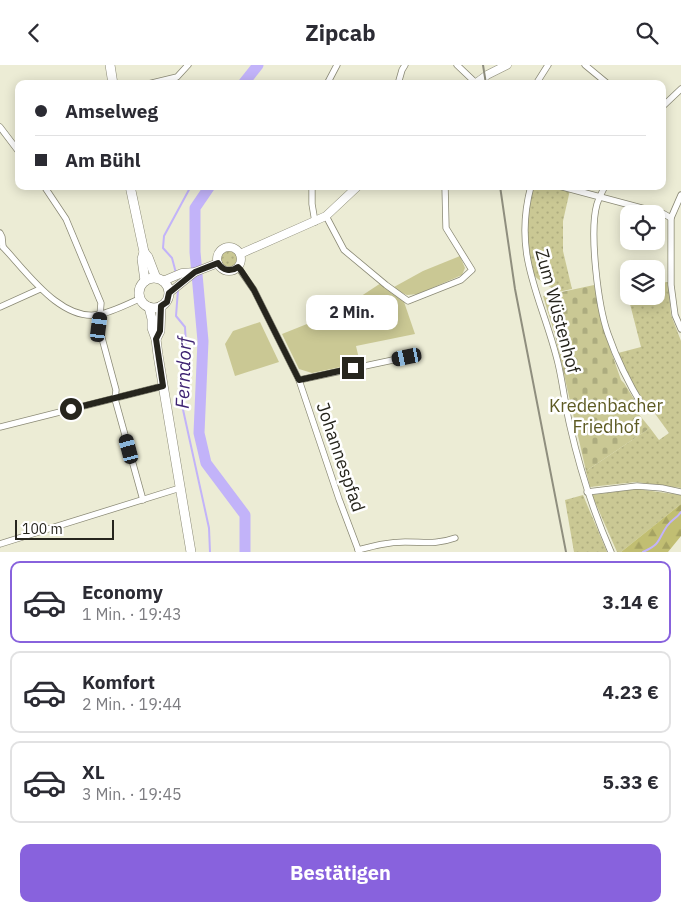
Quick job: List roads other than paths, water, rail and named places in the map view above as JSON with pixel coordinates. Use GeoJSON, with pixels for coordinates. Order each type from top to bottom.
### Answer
{"type":"FeatureCollection","features":[{"type":"Feature","properties":{"kind":"main road"},"geometry":{"type":"LineString","coordinates":[[110,65],[112,80]]}},
{"type":"Feature","properties":{"kind":"main road"},"geometry":{"type":"LineString","coordinates":[[480,80],[497,67],[507,65]]}},
{"type":"Feature","properties":{"kind":"main road"},"geometry":{"type":"LineString","coordinates":[[131,190],[144,252],[159,279],[169,288],[167,302],[154,308],[148,307]]}},
{"type":"Feature","properties":{"kind":"main road"},"geometry":{"type":"LineString","coordinates":[[240,254],[314,223],[326,216],[354,190]]}},
{"type":"Feature","properties":{"kind":"main road"},"geometry":{"type":"LineString","coordinates":[[224,248],[234,248],[240,254],[241,261],[238,267],[234,269],[227,270],[218,263],[218,254],[224,248]]}},
{"type":"Feature","properties":{"kind":"main road"},"geometry":{"type":"LineString","coordinates":[[144,252],[142,259],[145,281],[140,290],[141,299],[148,307],[156,339],[191,552]]}},
{"type":"Feature","properties":{"kind":"main road"},"geometry":{"type":"LineString","coordinates":[[145,281],[195,272],[218,263]]}},
{"type":"Feature","properties":{"kind":"main road"},"geometry":{"type":"LineString","coordinates":[[169,293],[195,272]]}},
{"type":"Feature","properties":{"kind":"main road"},"geometry":{"type":"LineString","coordinates":[[156,339],[160,331],[161,306]]}},
{"type":"Feature","properties":{"kind":"street"},"geometry":{"type":"LineString","coordinates":[[165,80],[177,77],[188,65]]}},
{"type":"Feature","properties":{"kind":"street"},"geometry":{"type":"LineString","coordinates":[[329,80],[337,65]]}},
{"type":"Feature","properties":{"kind":"street"},"geometry":{"type":"LineString","coordinates":[[399,80],[406,65]]}},
{"type":"Feature","properties":{"kind":"street"},"geometry":{"type":"LineString","coordinates":[[458,65],[473,80]]}},
{"type":"Feature","properties":{"kind":"street"},"geometry":{"type":"LineString","coordinates":[[539,80],[548,65]]}},
{"type":"Feature","properties":{"kind":"street"},"geometry":{"type":"LineString","coordinates":[[585,65],[603,80]]}},
{"type":"Feature","properties":{"kind":"street"},"geometry":{"type":"LineString","coordinates":[[666,103],[681,89]]}},
{"type":"Feature","properties":{"kind":"street"},"geometry":{"type":"LineString","coordinates":[[0,127],[15,147]]}},
{"type":"Feature","properties":{"kind":"street"},"geometry":{"type":"LineString","coordinates":[[47,190],[66,219],[101,303],[99,327],[116,390],[115,399],[143,500]]}},
{"type":"Feature","properties":{"kind":"street"},"geometry":{"type":"LineString","coordinates":[[312,190],[314,223]]}},
{"type":"Feature","properties":{"kind":"street"},"geometry":{"type":"LineString","coordinates":[[326,216],[344,250],[408,301],[461,280],[472,270],[446,228],[445,190]]}},
{"type":"Feature","properties":{"kind":"street","name":"Zum Wüstenhof"},"geometry":{"type":"LineString","coordinates":[[530,190],[524,233],[525,253],[530,275],[557,360],[570,425],[587,492],[611,552]]}},
{"type":"Feature","properties":{"kind":"street"},"geometry":{"type":"LineString","coordinates":[[574,190],[664,214],[671,218]]}},
{"type":"Feature","properties":{"kind":"street"},"geometry":{"type":"LineString","coordinates":[[603,190],[594,217],[598,286],[608,333],[626,378],[643,407]]}},
{"type":"Feature","properties":{"kind":"street"},"geometry":{"type":"LineString","coordinates":[[681,195],[671,218],[671,285],[675,315],[681,329]]}},
{"type":"Feature","properties":{"kind":"street"},"geometry":{"type":"LineString","coordinates":[[0,233],[2,237],[1,247],[40,289],[65,307],[86,315],[100,315],[141,299]]}},
{"type":"Feature","properties":{"kind":"street","name":"Johannespfad"},"geometry":{"type":"LineString","coordinates":[[238,267],[254,290],[299,380],[338,499],[358,551]]}},
{"type":"Feature","properties":{"kind":"street"},"geometry":{"type":"LineString","coordinates":[[0,307],[40,289]]}},
{"type":"Feature","properties":{"kind":"street"},"geometry":{"type":"LineString","coordinates":[[299,380],[407,357]]}},
{"type":"Feature","properties":{"kind":"street"},"geometry":{"type":"LineString","coordinates":[[0,427],[163,386]]}},
{"type":"Feature","properties":{"kind":"street"},"geometry":{"type":"LineString","coordinates":[[587,492],[637,486],[681,492]]}},
{"type":"Feature","properties":{"kind":"street"},"geometry":{"type":"LineString","coordinates":[[3,552],[0,543],[180,488]]}},
{"type":"Feature","properties":{"kind":"street"},"geometry":{"type":"LineString","coordinates":[[358,551],[384,543],[404,541],[441,543],[455,538]]}},
{"type":"Feature","properties":{"kind":"waterway","name":"Ferndorf"},"geometry":{"type":"LineString","coordinates":[[246,80],[258,65]]}},
{"type":"Feature","properties":{"kind":"waterway"},"geometry":{"type":"LineString","coordinates":[[176,273],[172,258],[163,248],[164,236],[189,190]]}},
{"type":"Feature","properties":{"kind":"waterway","name":"Ferndorf"},"geometry":{"type":"LineString","coordinates":[[207,190],[195,208],[195,252],[203,341],[199,433],[206,463],[245,515],[245,552]]}},
{"type":"Feature","properties":{"kind":"waterway"},"geometry":{"type":"LineString","coordinates":[[178,290],[176,316],[185,327],[186,345],[181,382],[182,405],[209,528],[210,552]]}},
{"type":"Feature","properties":{"kind":"waterway"},"geometry":{"type":"LineString","coordinates":[[643,552],[658,542],[669,524],[681,512]]}},
{"type":"Feature","properties":{"kind":"railway"},"geometry":{"type":"LineString","coordinates":[[483,65],[485,80]]}},
{"type":"Feature","properties":{"kind":"railway"},"geometry":{"type":"LineString","coordinates":[[501,190],[515,289],[566,552]]}},
{"type":"Feature","properties":{"kind":"park label","name":"Kredenbacher Friedhof"},"geometry":{"type":"Point","coordinates":[606,416]}}]}
